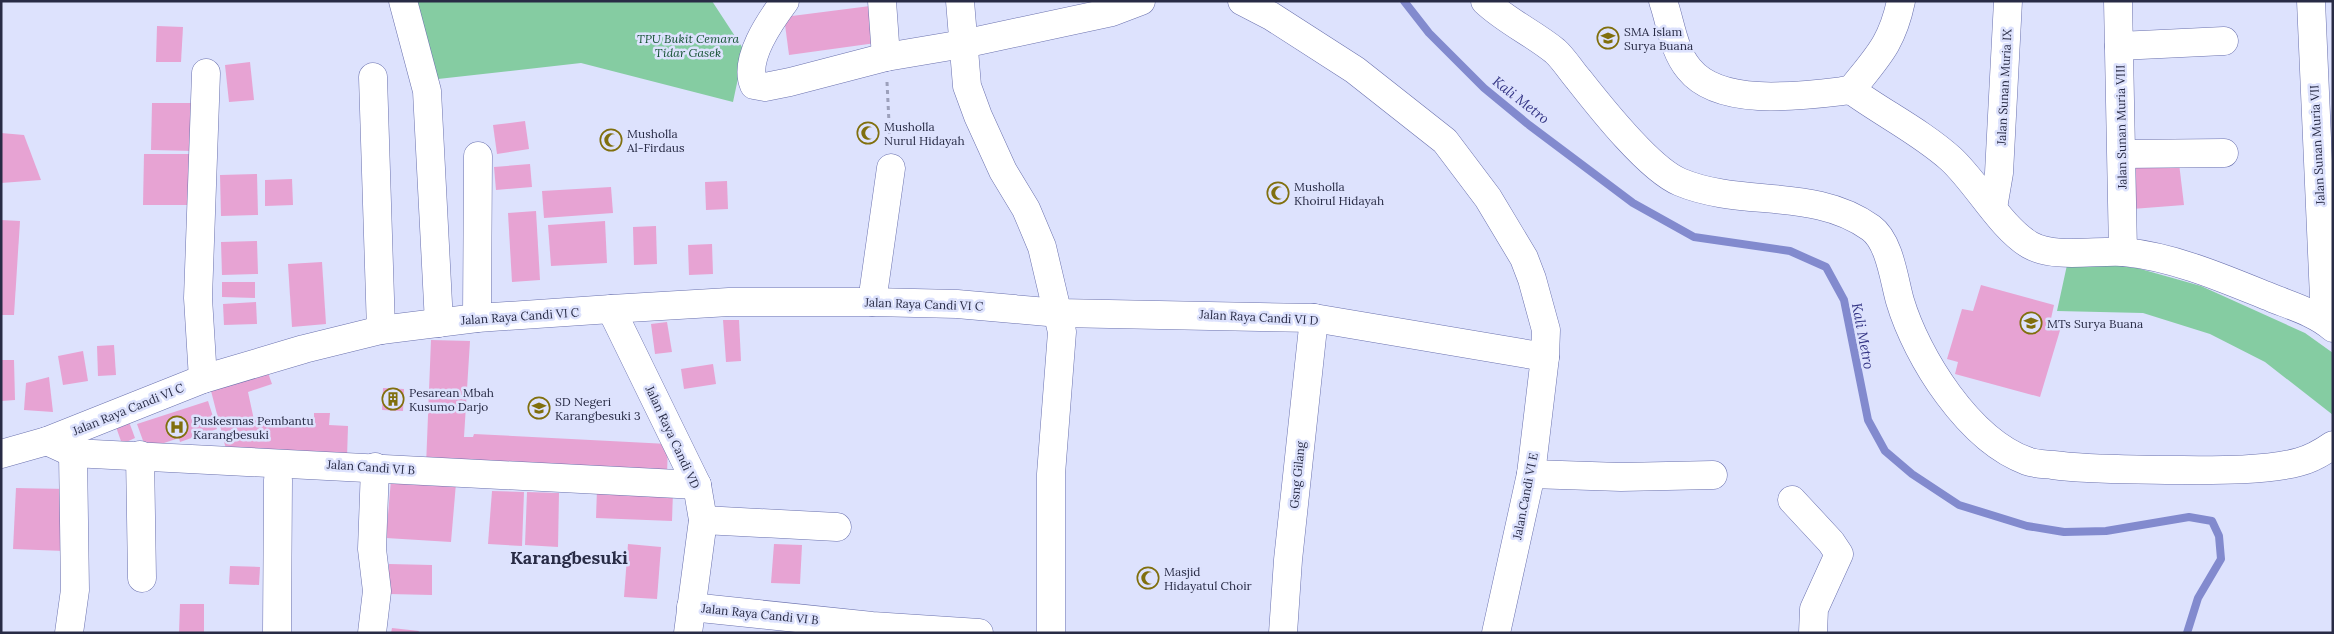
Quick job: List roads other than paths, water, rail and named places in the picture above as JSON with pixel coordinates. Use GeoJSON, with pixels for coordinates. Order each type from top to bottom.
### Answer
{"type":"FeatureCollection","features":[{"type":"Feature","properties":{"kind":"street"},"geometry":{"type":"LineString","coordinates":[[403,1],[427,91],[439,323]]}},
{"type":"Feature","properties":{"kind":"street"},"geometry":{"type":"LineString","coordinates":[[785,1],[766,28],[752,65],[751,78],[754,85],[765,87],[790,82],[886,57],[963,44],[1112,12],[1141,1]]}},
{"type":"Feature","properties":{"kind":"street"},"geometry":{"type":"LineString","coordinates":[[882,1],[886,57]]}},
{"type":"Feature","properties":{"kind":"street"},"geometry":{"type":"LineString","coordinates":[[960,1],[967,86],[978,116],[1003,171],[1026,209],[1042,247],[1062,332],[1051,474],[1050,633]]}},
{"type":"Feature","properties":{"kind":"street","name":"Jalan.Candi VI E"},"geometry":{"type":"LineString","coordinates":[[1242,1],[1271,16],[1355,70],[1445,141],[1488,198],[1524,258],[1541,306],[1546,330],[1545,357],[1531,474],[1496,633]]}},
{"type":"Feature","properties":{"kind":"street"},"geometry":{"type":"LineString","coordinates":[[1485,1],[1557,52],[1635,146],[1657,168],[1678,182],[1716,194],[1814,203],[1848,213],[1874,230],[1891,261],[1900,301],[1914,341],[1939,380],[1964,413],[1995,444],[2027,461],[2079,469],[2205,470],[2276,466],[2301,462],[2333,445]]}},
{"type":"Feature","properties":{"kind":"street"},"geometry":{"type":"LineString","coordinates":[[1663,1],[1680,54],[1690,70],[1705,82],[1719,90],[1755,95],[1800,96],[1852,90],[1914,131],[1946,155],[1977,187],[2014,232],[2031,246],[2053,251],[2123,252],[2150,256],[2218,276],[2329,324]]}},
{"type":"Feature","properties":{"kind":"street"},"geometry":{"type":"LineString","coordinates":[[1852,90],[1886,47],[1897,19],[1901,1]]}},
{"type":"Feature","properties":{"kind":"street","name":"Jalan Sunan Muria IX"},"geometry":{"type":"LineString","coordinates":[[1993,208],[1999,173],[2008,1]]}},
{"type":"Feature","properties":{"kind":"street","name":"Jalan Sunan Muria VIII"},"geometry":{"type":"LineString","coordinates":[[2118,1],[2123,252]]}},
{"type":"Feature","properties":{"kind":"street","name":"Jalan Sunan Muria VII"},"geometry":{"type":"LineString","coordinates":[[2311,1],[2324,288],[2329,324]]}},
{"type":"Feature","properties":{"kind":"street"},"geometry":{"type":"LineString","coordinates":[[2119,46],[2224,41]]}},
{"type":"Feature","properties":{"kind":"street"},"geometry":{"type":"LineString","coordinates":[[203,379],[198,298],[206,73]]}},
{"type":"Feature","properties":{"kind":"street"},"geometry":{"type":"LineString","coordinates":[[373,77],[381,330]]}},
{"type":"Feature","properties":{"kind":"street"},"geometry":{"type":"LineString","coordinates":[[2122,154],[2224,153]]}},
{"type":"Feature","properties":{"kind":"street"},"geometry":{"type":"LineString","coordinates":[[477,318],[478,156]]}},
{"type":"Feature","properties":{"kind":"street"},"geometry":{"type":"LineString","coordinates":[[872,302],[891,168]]}},
{"type":"Feature","properties":{"kind":"street","name":"Jalan Raya Candi VI C"},"geometry":{"type":"LineString","coordinates":[[1,454],[47,441],[203,379],[304,349],[381,330],[477,318],[729,302],[957,304],[1059,313]]}},
{"type":"Feature","properties":{"kind":"street","name":"Jalan Raya Candi VD"},"geometry":{"type":"LineString","coordinates":[[612,309],[697,485],[704,520],[689,620]]}},
{"type":"Feature","properties":{"kind":"street","name":"Jalan Raya Candi VI D"},"geometry":{"type":"LineString","coordinates":[[1059,313],[1314,318],[1545,357]]}},
{"type":"Feature","properties":{"kind":"street","name":"Gsng Gilang"},"geometry":{"type":"LineString","coordinates":[[1283,633],[1288,560],[1314,318]]}},
{"type":"Feature","properties":{"kind":"street","name":"Jalan Candi VI B"},"geometry":{"type":"LineString","coordinates":[[47,441],[73,452],[697,485]]}},
{"type":"Feature","properties":{"kind":"street"},"geometry":{"type":"LineString","coordinates":[[69,633],[75,590],[73,452]]}},
{"type":"Feature","properties":{"kind":"street"},"geometry":{"type":"LineString","coordinates":[[140,455],[142,578]]}},
{"type":"Feature","properties":{"kind":"street"},"geometry":{"type":"LineString","coordinates":[[372,633],[377,591],[372,549],[375,467]]}},
{"type":"Feature","properties":{"kind":"street"},"geometry":{"type":"LineString","coordinates":[[1531,474],[1621,477],[1713,475]]}},
{"type":"Feature","properties":{"kind":"street"},"geometry":{"type":"LineString","coordinates":[[277,633],[278,480]]}},
{"type":"Feature","properties":{"kind":"street"},"geometry":{"type":"LineString","coordinates":[[1792,500],[1831,542],[1839,554],[1824,582],[1814,609],[1813,633]]}},
{"type":"Feature","properties":{"kind":"street"},"geometry":{"type":"LineString","coordinates":[[704,520],[837,527]]}},
{"type":"Feature","properties":{"kind":"street","name":"Jalan Raya Candi VI B"},"geometry":{"type":"LineString","coordinates":[[689,620],[979,633]]}},
{"type":"Feature","properties":{"kind":"waterway","name":"Kali Metro"},"geometry":{"type":"LineString","coordinates":[[1404,1],[1429,33],[1484,88],[1529,125],[1633,203],[1694,237],[1790,251],[1826,267],[1844,300],[1868,420],[1885,451],[1912,474],[1959,505],[2027,526],[2064,532],[2106,531],[2189,517],[2212,521],[2219,536],[2221,559],[2198,598],[2187,633]]}},
{"type":"Feature","properties":{"kind":"place","name":"SMA Islam Surya Buana"},"geometry":{"type":"Point","coordinates":[1608,38]}},
{"type":"Feature","properties":{"kind":"place","name":"Musholla Nurul Hidayah"},"geometry":{"type":"Point","coordinates":[868,133]}},
{"type":"Feature","properties":{"kind":"place","name":"Musholla Al-Firdaus"},"geometry":{"type":"Point","coordinates":[611,140]}},
{"type":"Feature","properties":{"kind":"place","name":"Musholla Khoirul Hidayah"},"geometry":{"type":"Point","coordinates":[1278,193]}},
{"type":"Feature","properties":{"kind":"place","name":"MTs Surya Buana"},"geometry":{"type":"Point","coordinates":[2031,323]}},
{"type":"Feature","properties":{"kind":"place","name":"Pesarean Mbah Kusumo Darjo"},"geometry":{"type":"Point","coordinates":[393,399]}},
{"type":"Feature","properties":{"kind":"place","name":"SD Negeri Karangbesuki 3"},"geometry":{"type":"Point","coordinates":[539,408]}},
{"type":"Feature","properties":{"kind":"place","name":"Puskesmas Pembantu Karangbesuki"},"geometry":{"type":"Point","coordinates":[177,427]}},
{"type":"Feature","properties":{"kind":"place","name":"Masjid Hidayatul Choir"},"geometry":{"type":"Point","coordinates":[1148,578]}},
{"type":"Feature","properties":{"kind":"district","name":"Karangbesuki"},"geometry":{"type":"Point","coordinates":[569,557]}},
{"type":"Feature","properties":{"kind":"park label","name":"TPU Bukit Cemara Tidar Gasek"},"geometry":{"type":"Point","coordinates":[688,45]}}]}
